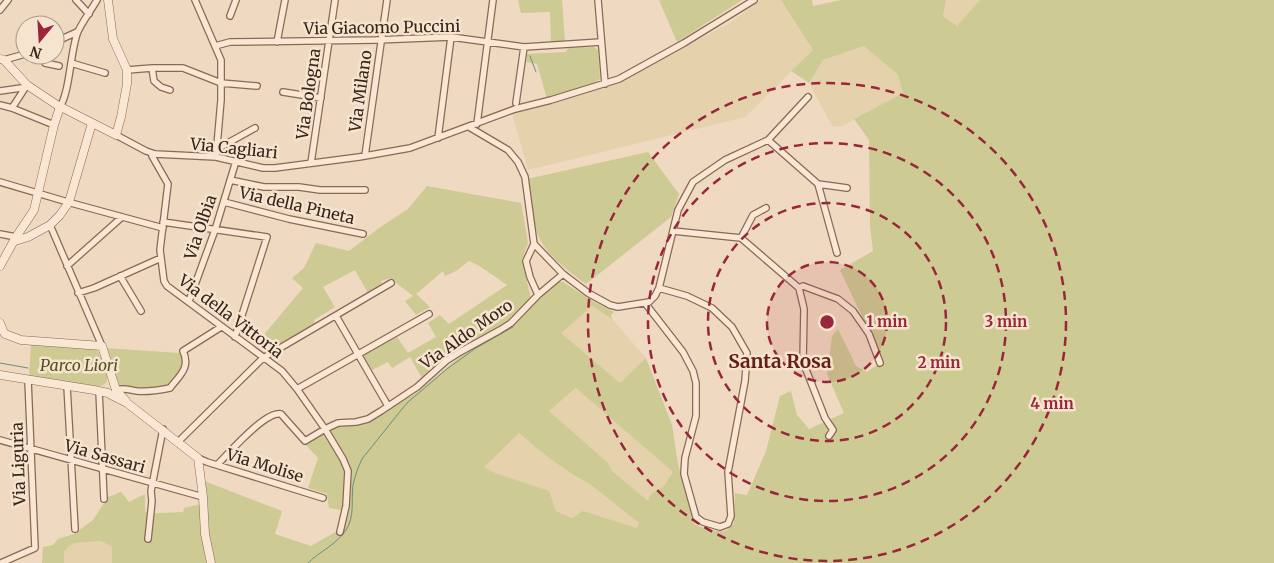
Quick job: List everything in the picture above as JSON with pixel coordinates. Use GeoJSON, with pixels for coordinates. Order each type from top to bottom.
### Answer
{"type":"FeatureCollection","features":[{"type":"Feature","properties":{"kind":"street"},"geometry":{"type":"LineString","coordinates":[[0,10],[8,0]]}},
{"type":"Feature","properties":{"kind":"street"},"geometry":{"type":"LineString","coordinates":[[76,0],[89,14]]}},
{"type":"Feature","properties":{"kind":"street"},"geometry":{"type":"LineString","coordinates":[[0,266],[34,210],[54,125],[62,105],[77,32],[97,0]]}},
{"type":"Feature","properties":{"kind":"street"},"geometry":{"type":"LineString","coordinates":[[108,0],[113,39],[127,70],[127,84],[116,135]]}},
{"type":"Feature","properties":{"kind":"street"},"geometry":{"type":"LineString","coordinates":[[195,0],[221,60],[222,100],[216,157]]}},
{"type":"Feature","properties":{"kind":"street"},"geometry":{"type":"LineString","coordinates":[[230,16],[236,0]]}},
{"type":"Feature","properties":{"kind":"street"},"geometry":{"type":"LineString","coordinates":[[277,42],[285,0]]}},
{"type":"Feature","properties":{"kind":"street","name":"Via Bologna"},"geometry":{"type":"LineString","coordinates":[[311,163],[335,0]]}},
{"type":"Feature","properties":{"kind":"street","name":"Via Milano"},"geometry":{"type":"LineString","coordinates":[[365,156],[388,0]]}},
{"type":"Feature","properties":{"kind":"street"},"geometry":{"type":"LineString","coordinates":[[477,124],[493,0]]}},
{"type":"Feature","properties":{"kind":"street"},"geometry":{"type":"LineString","coordinates":[[598,0],[605,84]]}},
{"type":"Feature","properties":{"kind":"street","name":"Via Cagliari"},"geometry":{"type":"LineString","coordinates":[[2,59],[25,87],[152,154],[216,157],[263,168],[275,168],[410,148],[477,124],[515,106],[551,100],[605,84],[619,79],[684,43],[754,0]]}},
{"type":"Feature","properties":{"kind":"street"},"geometry":{"type":"LineString","coordinates":[[65,37],[77,32]]}},
{"type":"Feature","properties":{"kind":"street"},"geometry":{"type":"LineString","coordinates":[[438,138],[452,37]]}},
{"type":"Feature","properties":{"kind":"street","name":"Via Giacomo Puccini"},"geometry":{"type":"LineString","coordinates":[[215,46],[230,42],[452,37],[524,47],[601,42]]}},
{"type":"Feature","properties":{"kind":"street"},"geometry":{"type":"LineString","coordinates":[[220,57],[224,44]]}},
{"type":"Feature","properties":{"kind":"street"},"geometry":{"type":"LineString","coordinates":[[515,106],[524,47]]}},
{"type":"Feature","properties":{"kind":"street"},"geometry":{"type":"LineString","coordinates":[[2,59],[15,56]]}},
{"type":"Feature","properties":{"kind":"street"},"geometry":{"type":"LineString","coordinates":[[71,62],[105,73]]}},
{"type":"Feature","properties":{"kind":"street"},"geometry":{"type":"LineString","coordinates":[[55,65],[60,66]]}},
{"type":"Feature","properties":{"kind":"street"},"geometry":{"type":"LineString","coordinates":[[152,68],[154,82],[170,90]]}},
{"type":"Feature","properties":{"kind":"street"},"geometry":{"type":"LineString","coordinates":[[127,70],[183,68],[221,83],[257,86]]}},
{"type":"Feature","properties":{"kind":"street"},"geometry":{"type":"LineString","coordinates":[[0,91],[25,87]]}},
{"type":"Feature","properties":{"kind":"street"},"geometry":{"type":"LineString","coordinates":[[12,108],[25,87]]}},
{"type":"Feature","properties":{"kind":"street"},"geometry":{"type":"LineString","coordinates":[[283,92],[321,98]]}},
{"type":"Feature","properties":{"kind":"street"},"geometry":{"type":"LineString","coordinates":[[534,244],[563,274],[588,293],[610,305],[645,303],[652,300],[659,288],[678,210],[693,182],[725,160],[768,140],[808,97]]}},
{"type":"Feature","properties":{"kind":"street"},"geometry":{"type":"LineString","coordinates":[[0,105],[54,125]]}},
{"type":"Feature","properties":{"kind":"street"},"geometry":{"type":"LineString","coordinates":[[0,234],[16,239],[28,237],[50,225],[60,215],[69,202],[92,124]]}},
{"type":"Feature","properties":{"kind":"street"},"geometry":{"type":"LineString","coordinates":[[469,127],[508,150],[518,162],[525,177],[534,244],[526,261],[530,277],[538,295]]}},
{"type":"Feature","properties":{"kind":"street"},"geometry":{"type":"LineString","coordinates":[[217,149],[255,128]]}},
{"type":"Feature","properties":{"kind":"street"},"geometry":{"type":"LineString","coordinates":[[768,140],[818,184],[846,188]]}},
{"type":"Feature","properties":{"kind":"street","name":"Via della Vittoria"},"geometry":{"type":"LineString","coordinates":[[152,154],[168,184],[160,250],[164,281],[167,286],[282,371],[297,389],[325,429],[348,471],[346,506],[340,532]]}},
{"type":"Feature","properties":{"kind":"street","name":"Via Olbia"},"geometry":{"type":"LineString","coordinates":[[189,302],[215,230],[236,161]]}},
{"type":"Feature","properties":{"kind":"street"},"geometry":{"type":"LineString","coordinates":[[230,180],[264,187],[364,190]]}},
{"type":"Feature","properties":{"kind":"street"},"geometry":{"type":"LineString","coordinates":[[0,182],[122,217],[163,225],[267,237],[235,337]]}},
{"type":"Feature","properties":{"kind":"street"},"geometry":{"type":"LineString","coordinates":[[818,184],[837,253]]}},
{"type":"Feature","properties":{"kind":"street","name":"Via della Pineta"},"geometry":{"type":"LineString","coordinates":[[224,202],[289,219],[363,234]]}},
{"type":"Feature","properties":{"kind":"street"},"geometry":{"type":"LineString","coordinates":[[742,238],[753,215],[766,208]]}},
{"type":"Feature","properties":{"kind":"street"},"geometry":{"type":"LineString","coordinates":[[67,266],[122,217]]}},
{"type":"Feature","properties":{"kind":"street"},"geometry":{"type":"LineString","coordinates":[[50,225],[102,346],[112,376],[112,390],[198,458],[205,534],[211,563]]}},
{"type":"Feature","properties":{"kind":"street"},"geometry":{"type":"LineString","coordinates":[[673,231],[742,238],[799,288],[804,309],[803,362],[825,418],[833,430],[829,436]]}},
{"type":"Feature","properties":{"kind":"street"},"geometry":{"type":"LineString","coordinates":[[78,292],[94,288],[162,258]]}},
{"type":"Feature","properties":{"kind":"street","name":"Via Aldo Moro"},"geometry":{"type":"LineString","coordinates":[[218,464],[260,422],[274,414],[282,414],[306,441],[338,423],[368,419],[417,387],[460,352],[511,323],[538,295],[563,274]]}},
{"type":"Feature","properties":{"kind":"street"},"geometry":{"type":"LineString","coordinates":[[120,276],[141,311]]}},
{"type":"Feature","properties":{"kind":"street"},"geometry":{"type":"LineString","coordinates":[[178,442],[263,358],[391,283]]}},
{"type":"Feature","properties":{"kind":"street"},"geometry":{"type":"LineString","coordinates":[[799,288],[803,286],[838,299],[852,311],[869,334],[880,363]]}},
{"type":"Feature","properties":{"kind":"street"},"geometry":{"type":"LineString","coordinates":[[645,303],[683,352],[694,370],[696,416],[685,458],[684,474],[696,517],[703,522],[720,527],[726,526],[732,516],[728,472],[745,381],[747,354],[732,327],[712,308],[686,296],[659,288]]}},
{"type":"Feature","properties":{"kind":"street"},"geometry":{"type":"LineString","coordinates":[[297,389],[429,314]]}},
{"type":"Feature","properties":{"kind":"street"},"geometry":{"type":"LineString","coordinates":[[336,316],[388,406]]}},
{"type":"Feature","properties":{"kind":"street"},"geometry":{"type":"LineString","coordinates":[[0,323],[6,334],[21,340],[102,346]]}},
{"type":"Feature","properties":{"kind":"street"},"geometry":{"type":"LineString","coordinates":[[0,375],[96,390],[122,388],[145,391],[170,388],[184,373],[186,361],[183,351],[221,326]]}},
{"type":"Feature","properties":{"kind":"street","name":"Via Liguria"},"geometry":{"type":"LineString","coordinates":[[1,563],[35,548],[28,380]]}},
{"type":"Feature","properties":{"kind":"street"},"geometry":{"type":"LineString","coordinates":[[67,386],[75,529]]}},
{"type":"Feature","properties":{"kind":"street"},"geometry":{"type":"LineString","coordinates":[[96,390],[104,470],[104,499]]}},
{"type":"Feature","properties":{"kind":"street"},"geometry":{"type":"LineString","coordinates":[[148,539],[152,483],[163,430]]}},
{"type":"Feature","properties":{"kind":"street","name":"Via Sassari"},"geometry":{"type":"LineString","coordinates":[[0,440],[203,497]]}},
{"type":"Feature","properties":{"kind":"street","name":"Via Molise"},"geometry":{"type":"LineString","coordinates":[[198,458],[323,498]]}},
{"type":"Feature","properties":{"kind":"shaded area"},"geometry":{"type":"Polygon","coordinates":[[[761,0],[781,0],[813,50],[745,117],[528,170],[512,113],[616,83],[730,23],[761,0]]]}},
{"type":"Feature","properties":{"kind":"shaded area"},"geometry":{"type":"Polygon","coordinates":[[[946,0],[980,0],[957,26],[943,16],[946,0]]]}},
{"type":"Feature","properties":{"kind":"shaded area"},"geometry":{"type":"Polygon","coordinates":[[[864,46],[898,75],[903,93],[840,127],[832,126],[809,83],[823,60],[864,46]]]}},
{"type":"Feature","properties":{"kind":"shaded area"},"geometry":{"type":"Polygon","coordinates":[[[592,306],[612,319],[646,358],[620,383],[560,333],[592,306]]]}},
{"type":"Feature","properties":{"kind":"shaded area"},"geometry":{"type":"Polygon","coordinates":[[[577,388],[673,472],[663,487],[651,494],[648,501],[612,471],[608,463],[548,411],[577,388]]]}},
{"type":"Feature","properties":{"kind":"shaded area"},"geometry":{"type":"Polygon","coordinates":[[[519,433],[591,485],[639,523],[637,528],[583,511],[573,518],[556,511],[483,467],[519,433]]]}},
{"type":"Feature","properties":{"kind":"shaded area"},"geometry":{"type":"Polygon","coordinates":[[[101,541],[112,547],[112,563],[64,563],[64,552],[69,546],[75,543],[101,541]]]}},
{"type":"Feature","properties":{"kind":"green space"},"geometry":{"type":"Polygon","coordinates":[[[518,0],[562,0],[565,41],[551,42],[550,12],[521,13],[518,0]]]}},
{"type":"Feature","properties":{"kind":"green space"},"geometry":{"type":"Polygon","coordinates":[[[659,0],[742,0],[677,42],[659,0]]]}},
{"type":"Feature","properties":{"kind":"green space"},"geometry":{"type":"Polygon","coordinates":[[[781,0],[812,0],[813,6],[841,0],[946,0],[943,16],[957,26],[980,0],[1274,0],[1274,563],[214,563],[208,532],[208,503],[204,481],[282,511],[275,534],[311,546],[339,530],[342,531],[347,511],[329,508],[327,494],[308,488],[318,458],[306,445],[335,426],[365,423],[415,394],[463,354],[513,324],[557,282],[563,282],[614,312],[611,315],[612,319],[592,306],[561,333],[620,383],[646,358],[672,425],[678,464],[694,524],[708,530],[726,531],[734,524],[735,493],[747,495],[766,451],[780,396],[791,391],[797,415],[809,429],[844,413],[827,374],[832,336],[838,329],[856,366],[867,372],[883,361],[840,270],[873,251],[870,226],[869,140],[854,119],[903,93],[898,75],[864,46],[823,60],[809,83],[791,71],[813,50],[781,0]],[[576,388],[549,411],[608,463],[612,471],[648,501],[651,494],[663,487],[673,472],[576,388]],[[519,433],[484,467],[495,473],[549,491],[556,511],[572,518],[583,511],[637,528],[639,523],[591,485],[544,454],[519,433]]]}},
{"type":"Feature","properties":{"kind":"green space"},"geometry":{"type":"Polygon","coordinates":[[[594,47],[598,50],[600,79],[594,85],[547,99],[537,64],[526,62],[527,54],[566,52],[568,48],[594,47]]]}},
{"type":"Feature","properties":{"kind":"green space"},"geometry":{"type":"Polygon","coordinates":[[[648,152],[679,194],[671,217],[586,284],[555,259],[543,244],[534,223],[532,198],[527,179],[648,152]]]}},
{"type":"Feature","properties":{"kind":"green space"},"geometry":{"type":"Polygon","coordinates":[[[427,186],[521,203],[528,243],[522,259],[531,299],[509,322],[472,341],[469,340],[457,349],[455,348],[422,378],[410,357],[392,368],[388,362],[372,370],[363,355],[397,337],[408,353],[436,337],[428,323],[440,315],[449,324],[507,285],[469,261],[456,271],[445,276],[443,271],[416,294],[430,307],[416,315],[405,301],[413,296],[390,278],[381,281],[382,285],[368,293],[355,270],[323,287],[335,307],[314,320],[315,324],[271,348],[262,337],[303,288],[292,278],[304,268],[316,243],[349,251],[408,209],[427,186]]]}},
{"type":"Feature","properties":{"kind":"green space","name":"Parco Liori"},"geometry":{"type":"Polygon","coordinates":[[[31,343],[96,348],[106,370],[106,383],[101,386],[95,386],[29,377],[31,343]]]}},
{"type":"Feature","properties":{"kind":"green space"},"geometry":{"type":"Polygon","coordinates":[[[105,348],[179,353],[182,355],[182,371],[169,385],[142,389],[119,385],[105,348]]]}},
{"type":"Feature","properties":{"kind":"green space"},"geometry":{"type":"Polygon","coordinates":[[[121,492],[129,502],[145,494],[145,511],[148,515],[183,512],[184,508],[201,504],[201,535],[207,563],[112,563],[112,547],[101,541],[75,543],[69,546],[64,552],[64,563],[42,563],[43,547],[53,545],[58,539],[74,534],[93,520],[108,497],[121,492]]]}},
{"type":"Feature","properties":{"kind":"waterway"},"geometry":{"type":"LineString","coordinates":[[530,56],[536,72]]}},
{"type":"Feature","properties":{"kind":"waterway"},"geometry":{"type":"LineString","coordinates":[[308,563],[338,540],[346,530],[352,514],[353,485],[362,459],[408,402],[447,369],[476,348],[513,327]]}},
{"type":"Feature","properties":{"kind":"waterway"},"geometry":{"type":"LineString","coordinates":[[0,363],[28,368]]}},
{"type":"Feature","properties":{"kind":"district","name":"Santa Rosa"},"geometry":{"type":"Point","coordinates":[780,361]}}]}
